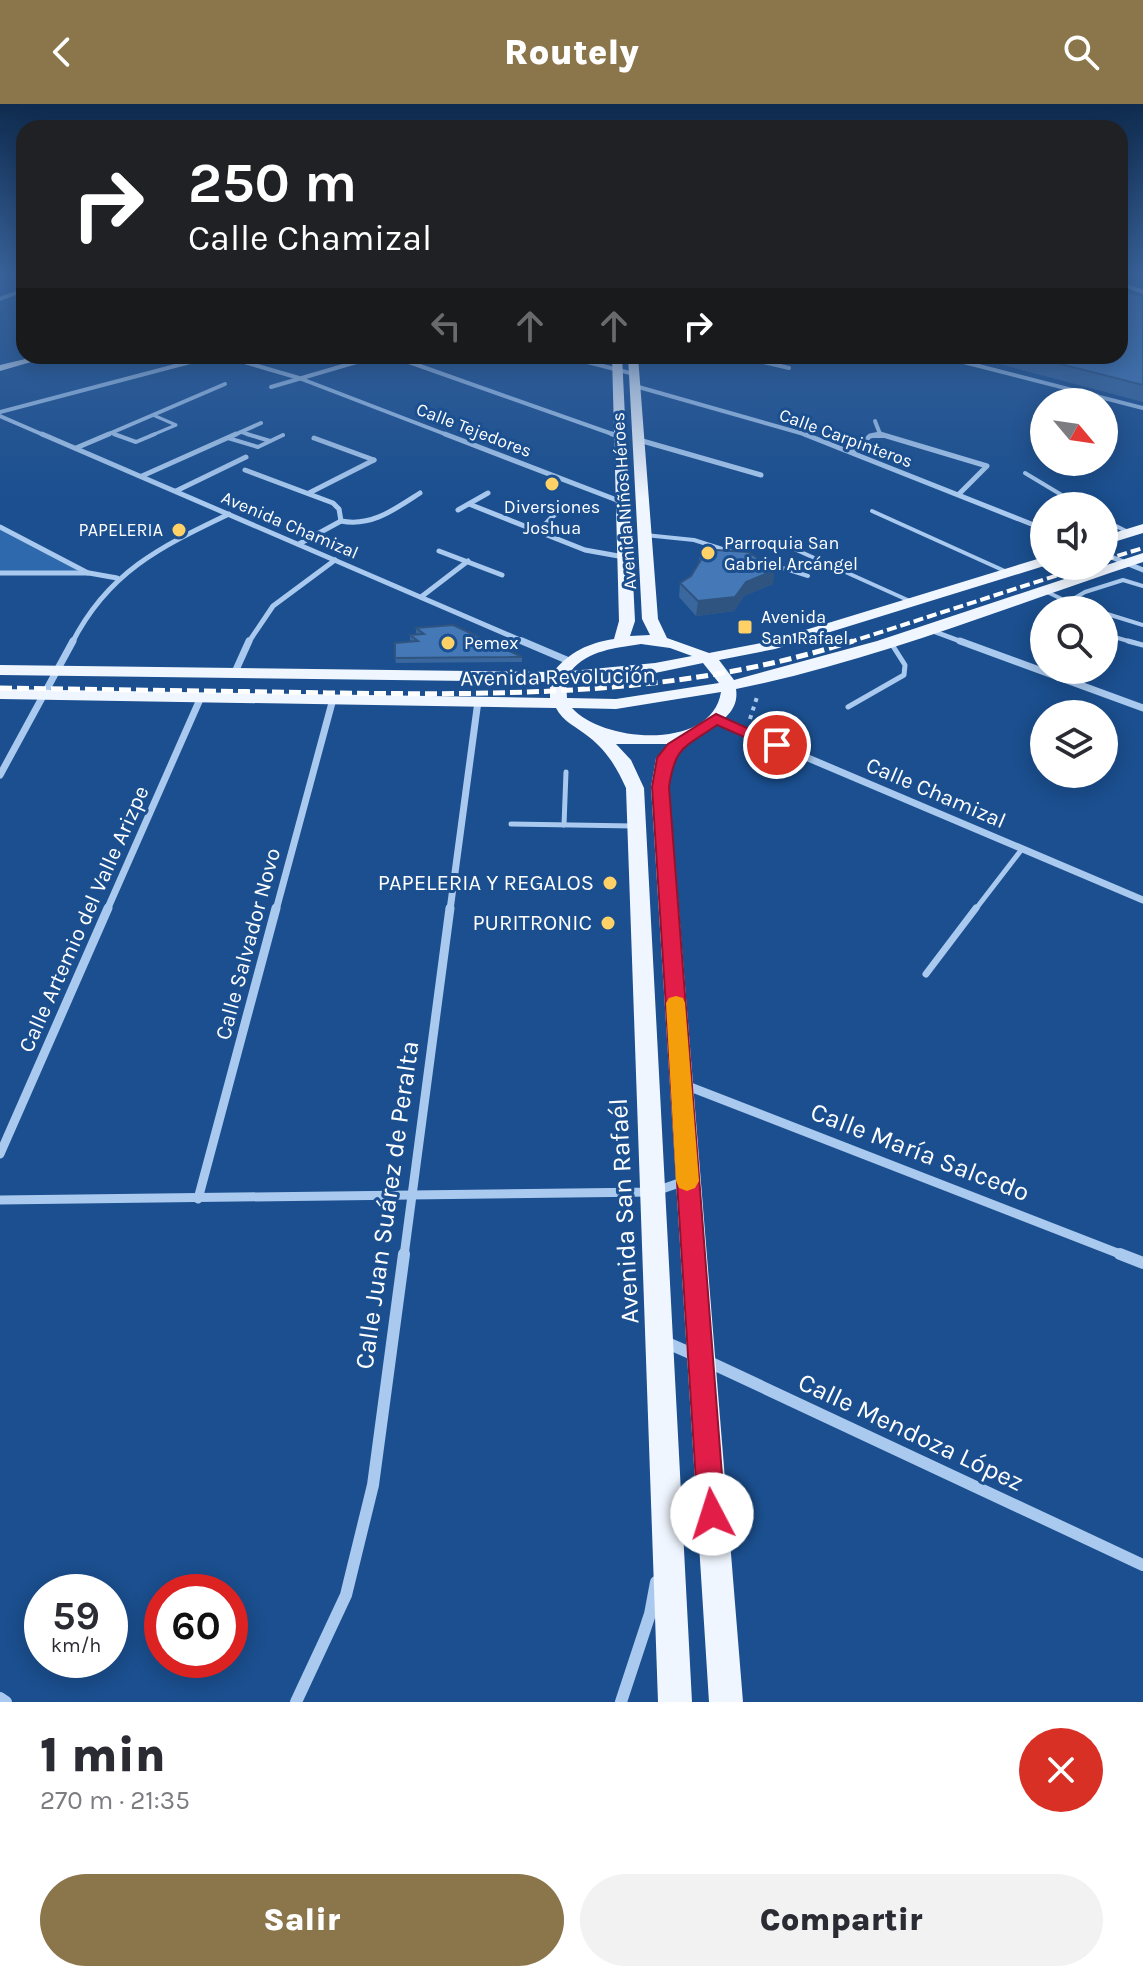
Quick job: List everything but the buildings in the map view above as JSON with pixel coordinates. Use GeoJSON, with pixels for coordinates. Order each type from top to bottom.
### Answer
{"type":"FeatureCollection","features":[{"type":"Feature","properties":{"kind":"main road","name":"Avenida Niños Héroes"},"geometry":{"type":"LineString","coordinates":[[617,364],[627,621],[621,640]]}},
{"type":"Feature","properties":{"kind":"main road","name":"Avenida Niños Héroes"},"geometry":{"type":"LineString","coordinates":[[633,364],[650,619],[661,641]]}},
{"type":"Feature","properties":{"kind":"main road","name":"Avenida Revolución"},"geometry":{"type":"LineString","coordinates":[[0,694],[647,701],[728,688],[925,629],[1143,557]]}},
{"type":"Feature","properties":{"kind":"main road","name":"Avenida Revolución"},"geometry":{"type":"LineString","coordinates":[[0,670],[468,670],[557,677],[629,672],[769,646],[1030,565]]}},
{"type":"Feature","properties":{"kind":"main road"},"geometry":{"type":"LineString","coordinates":[[558,702],[555,693],[557,677],[569,661],[594,646],[621,640],[661,641],[707,658],[718,667],[728,688],[727,704],[716,719],[689,734],[665,758],[660,787],[726,1702]]}},
{"type":"Feature","properties":{"kind":"main road","name":"Avenida San Rafaél"},"geometry":{"type":"LineString","coordinates":[[558,702],[568,716],[595,733],[622,760],[635,788],[675,1702]]}},
{"type":"Feature","properties":{"kind":"main road"},"geometry":{"type":"LineString","coordinates":[[595,733],[630,741],[653,742],[689,734]]}},
{"type":"Feature","properties":{"kind":"street"},"geometry":{"type":"LineString","coordinates":[[0,414],[184,364]]}},
{"type":"Feature","properties":{"kind":"street","name":"Calle Tejedores"},"geometry":{"type":"LineString","coordinates":[[251,364],[299,378],[622,502]]}},
{"type":"Feature","properties":{"kind":"street"},"geometry":{"type":"LineString","coordinates":[[271,387],[349,364]]}},
{"type":"Feature","properties":{"kind":"street"},"geometry":{"type":"LineString","coordinates":[[415,364],[618,436]]}},
{"type":"Feature","properties":{"kind":"street","name":"Calle Carpinteros"},"geometry":{"type":"LineString","coordinates":[[618,364],[634,380],[818,438],[1030,523]]}},
{"type":"Feature","properties":{"kind":"street"},"geometry":{"type":"LineString","coordinates":[[772,364],[789,368]]}},
{"type":"Feature","properties":{"kind":"street"},"geometry":{"type":"LineString","coordinates":[[972,364],[1069,388]]}},
{"type":"Feature","properties":{"kind":"street"},"geometry":{"type":"LineString","coordinates":[[76,448],[225,384]]}},
{"type":"Feature","properties":{"kind":"street"},"geometry":{"type":"LineString","coordinates":[[1118,401],[1143,408]]}},
{"type":"Feature","properties":{"kind":"street","name":"Avenida Chamizal"},"geometry":{"type":"LineString","coordinates":[[0,414],[569,661]]}},
{"type":"Feature","properties":{"kind":"street"},"geometry":{"type":"LineString","coordinates":[[875,421],[880,434]]}},
{"type":"Feature","properties":{"kind":"street"},"geometry":{"type":"LineString","coordinates":[[142,476],[261,423]]}},
{"type":"Feature","properties":{"kind":"street"},"geometry":{"type":"LineString","coordinates":[[852,452],[870,436],[880,434],[987,466],[959,494]]}},
{"type":"Feature","properties":{"kind":"street"},"geometry":{"type":"LineString","coordinates":[[309,493],[374,460],[314,438]]}},
{"type":"Feature","properties":{"kind":"street"},"geometry":{"type":"LineString","coordinates":[[639,440],[761,475]]}},
{"type":"Feature","properties":{"kind":"street"},"geometry":{"type":"LineString","coordinates":[[176,491],[246,457]]}},
{"type":"Feature","properties":{"kind":"street"},"geometry":{"type":"LineString","coordinates":[[245,470],[337,505],[341,521]]}},
{"type":"Feature","properties":{"kind":"street"},"geometry":{"type":"LineString","coordinates":[[299,544],[341,521],[357,525],[369,523],[420,493]]}},
{"type":"Feature","properties":{"kind":"street"},"geometry":{"type":"LineString","coordinates":[[458,510],[488,493]]}},
{"type":"Feature","properties":{"kind":"street"},"geometry":{"type":"LineString","coordinates":[[469,504],[585,550],[624,557]]}},
{"type":"Feature","properties":{"kind":"street"},"geometry":{"type":"LineString","coordinates":[[538,532],[558,511]]}},
{"type":"Feature","properties":{"kind":"street"},"geometry":{"type":"LineString","coordinates":[[0,775],[45,695],[72,637],[117,578],[229,514]]}},
{"type":"Feature","properties":{"kind":"street"},"geometry":{"type":"LineString","coordinates":[[0,527],[89,573]]}},
{"type":"Feature","properties":{"kind":"street"},"geometry":{"type":"LineString","coordinates":[[439,551],[502,575]]}},
{"type":"Feature","properties":{"kind":"street"},"geometry":{"type":"LineString","coordinates":[[235,672],[249,635],[269,609],[335,560]]}},
{"type":"Feature","properties":{"kind":"street"},"geometry":{"type":"LineString","coordinates":[[421,597],[468,561]]}},
{"type":"Feature","properties":{"kind":"street"},"geometry":{"type":"LineString","coordinates":[[1118,561],[1143,570]]}},
{"type":"Feature","properties":{"kind":"street"},"geometry":{"type":"LineString","coordinates":[[0,573],[89,573],[117,578]]}},
{"type":"Feature","properties":{"kind":"street"},"geometry":{"type":"LineString","coordinates":[[925,629],[1143,708]]}},
{"type":"Feature","properties":{"kind":"street","name":"Calle Artemio del Valle Arizpe"},"geometry":{"type":"LineString","coordinates":[[0,1154],[201,697]]}},
{"type":"Feature","properties":{"kind":"street","name":"Calle Salvador Novo"},"geometry":{"type":"LineString","coordinates":[[198,1199],[333,699]]}},
{"type":"Feature","properties":{"kind":"street","name":"Calle Juan Suárez de Peralta"},"geometry":{"type":"LineString","coordinates":[[296,1702],[346,1595],[373,1485],[478,701]]}},
{"type":"Feature","properties":{"kind":"street","name":"Calle Chamizal"},"geometry":{"type":"LineString","coordinates":[[716,719],[1143,900]]}},
{"type":"Feature","properties":{"kind":"street","name":"Calle María Salcedo"},"geometry":{"type":"LineString","coordinates":[[681,1083],[1143,1263]]}},
{"type":"Feature","properties":{"kind":"street"},"geometry":{"type":"LineString","coordinates":[[0,1200],[653,1192],[687,1180]]}},
{"type":"Feature","properties":{"kind":"street","name":"Calle Mendoza López"},"geometry":{"type":"LineString","coordinates":[[660,1340],[1143,1565]]}},
{"type":"Feature","properties":{"kind":"street"},"geometry":{"type":"LineString","coordinates":[[621,1702],[650,1614],[668,1518]]}},
{"type":"Feature","properties":{"kind":"street"},"geometry":{"type":"LineString","coordinates":[[0,1698],[6,1702]]}},
{"type":"Feature","properties":{"kind":"lane"},"geometry":{"type":"LineString","coordinates":[[111,433],[136,442],[176,425],[153,415]]}},
{"type":"Feature","properties":{"kind":"lane"},"geometry":{"type":"LineString","coordinates":[[240,432],[270,441]]}},
{"type":"Feature","properties":{"kind":"lane"},"geometry":{"type":"LineString","coordinates":[[228,438],[258,447],[283,435]]}},
{"type":"Feature","properties":{"kind":"lane"},"geometry":{"type":"LineString","coordinates":[[1025,473],[1057,492]]}},
{"type":"Feature","properties":{"kind":"lane"},"geometry":{"type":"LineString","coordinates":[[872,511],[1008,572]]}},
{"type":"Feature","properties":{"kind":"lane"},"geometry":{"type":"LineString","coordinates":[[645,535],[694,540],[737,553]]}},
{"type":"Feature","properties":{"kind":"lane"},"geometry":{"type":"LineString","coordinates":[[781,543],[912,602]]}},
{"type":"Feature","properties":{"kind":"lane"},"geometry":{"type":"LineString","coordinates":[[751,558],[808,576]]}},
{"type":"Feature","properties":{"kind":"lane"},"geometry":{"type":"LineString","coordinates":[[1078,596],[1123,580],[1143,586]]}},
{"type":"Feature","properties":{"kind":"lane"},"geometry":{"type":"LineString","coordinates":[[1042,590],[1055,596]]}},
{"type":"Feature","properties":{"kind":"lane"},"geometry":{"type":"LineString","coordinates":[[1118,617],[1143,625]]}},
{"type":"Feature","properties":{"kind":"lane"},"geometry":{"type":"LineString","coordinates":[[1118,638],[1143,645]]}},
{"type":"Feature","properties":{"kind":"lane"},"geometry":{"type":"LineString","coordinates":[[500,647],[520,639]]}},
{"type":"Feature","properties":{"kind":"lane"},"geometry":{"type":"LineString","coordinates":[[848,707],[904,675],[905,665],[889,640]]}},
{"type":"Feature","properties":{"kind":"lane"},"geometry":{"type":"LineString","coordinates":[[564,825],[566,772]]}},
{"type":"Feature","properties":{"kind":"lane"},"geometry":{"type":"LineString","coordinates":[[511,824],[637,826]]}},
{"type":"Feature","properties":{"kind":"lane"},"geometry":{"type":"LineString","coordinates":[[926,974],[1022,849]]}},
{"type":"Feature","properties":{"kind":"shaded area"},"geometry":{"type":"Polygon","coordinates":[[[0,528],[89,573],[0,572],[0,528]]]}},
{"type":"Feature","properties":{"kind":"railway"},"geometry":{"type":"LineString","coordinates":[[1118,556],[1143,548]]}},
{"type":"Feature","properties":{"kind":"railway"},"geometry":{"type":"LineString","coordinates":[[847,643],[1043,580]]}},
{"type":"Feature","properties":{"kind":"railway"},"geometry":{"type":"LineString","coordinates":[[0,688],[399,694],[531,692],[660,682],[725,673],[853,641]]}},
{"type":"Feature","properties":{"kind":"slow traffic"},"geometry":{"type":"LineString","coordinates":[[676,1003],[687,1181]]}},
{"type":"Feature","properties":{"kind":"place","name":"Diversiones Joshua"},"geometry":{"type":"Point","coordinates":[552,484]}},
{"type":"Feature","properties":{"kind":"place","name":"PAPELERIA"},"geometry":{"type":"Point","coordinates":[179,530]}},
{"type":"Feature","properties":{"kind":"place","name":"Parroquia San Gabriel Arcángel"},"geometry":{"type":"Point","coordinates":[708,553]}},
{"type":"Feature","properties":{"kind":"place","name":"Avenida San Rafael"},"geometry":{"type":"Point","coordinates":[745,627]}},
{"type":"Feature","properties":{"kind":"place","name":"Pemex"},"geometry":{"type":"Point","coordinates":[448,643]}},
{"type":"Feature","properties":{"kind":"place","name":"PAPELERIA Y REGALOS"},"geometry":{"type":"Point","coordinates":[610,883]}},
{"type":"Feature","properties":{"kind":"place","name":"PURITRONIC"},"geometry":{"type":"Point","coordinates":[608,923]}},
{"type":"Feature","properties":{"kind":"route"},"geometry":{"type":"LineString","coordinates":[[712,1514],[660,787],[665,758],[673,747],[716,719],[777,745]]}}]}
